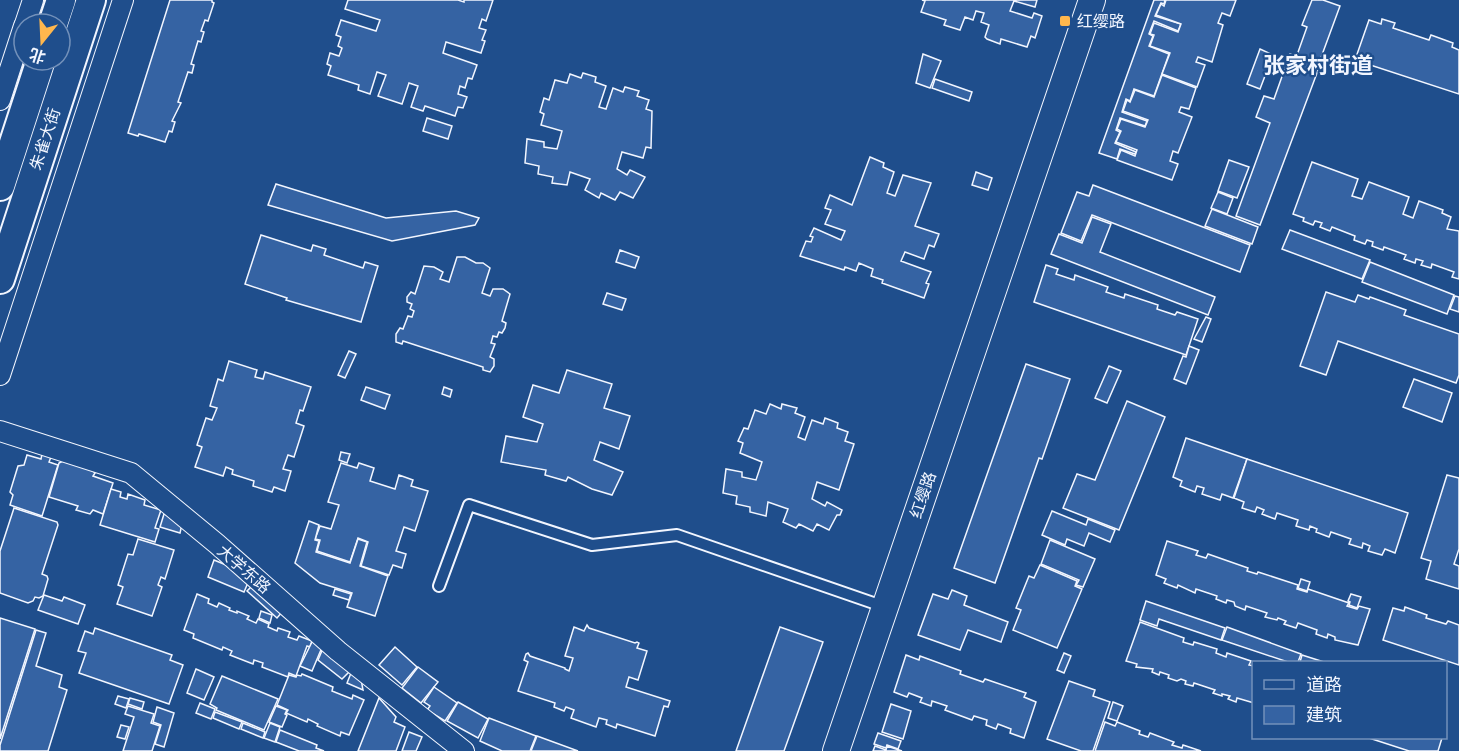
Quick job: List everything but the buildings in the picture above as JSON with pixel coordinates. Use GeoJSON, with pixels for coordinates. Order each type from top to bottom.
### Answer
{"type":"FeatureCollection","features":[{"type":"Feature","properties":{"kind":"main road","name":"朱雀大街"},"geometry":{"type":"LineString","coordinates":[[0,279],[91,0]]}},
{"type":"Feature","properties":{"kind":"main road","name":"朱雀大街"},"geometry":{"type":"LineString","coordinates":[[0,186],[37,72]]}},
{"type":"Feature","properties":{"kind":"street"},"geometry":{"type":"LineString","coordinates":[[0,375],[123,0]]}},
{"type":"Feature","properties":{"kind":"street","name":"红缨路"},"geometry":{"type":"LineString","coordinates":[[836,751],[1092,0]]}},
{"type":"Feature","properties":{"kind":"street"},"geometry":{"type":"LineString","coordinates":[[0,100],[12,62]]}},
{"type":"Feature","properties":{"kind":"street","name":"大学东路"},"geometry":{"type":"LineString","coordinates":[[0,431],[131,473],[217,544],[338,651],[464,751]]}},
{"type":"Feature","properties":{"kind":"lane"},"geometry":{"type":"LineString","coordinates":[[439,586],[469,505],[592,545],[678,535],[885,608]]}},
{"type":"Feature","properties":{"kind":"place","name":"红缨路"},"geometry":{"type":"Point","coordinates":[1065,21]}},
{"type":"Feature","properties":{"kind":"district","name":"张家村街道"},"geometry":{"type":"Point","coordinates":[1318,65]}}]}
